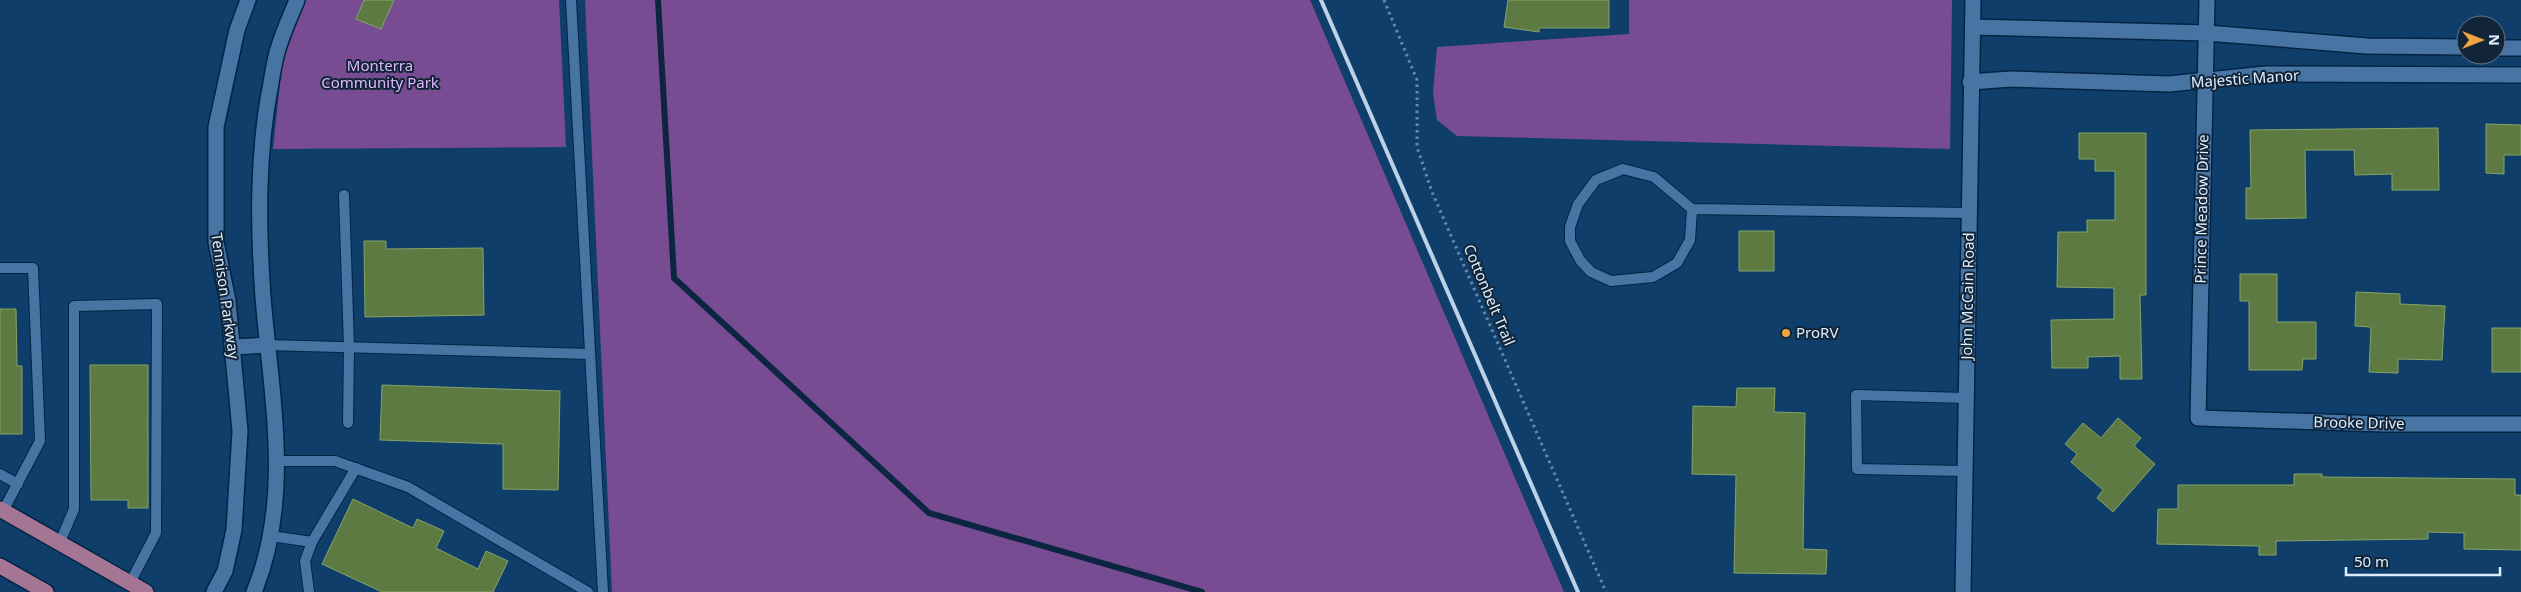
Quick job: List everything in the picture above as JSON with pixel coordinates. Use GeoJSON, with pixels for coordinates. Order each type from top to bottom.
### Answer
{"type":"FeatureCollection","features":[{"type":"Feature","properties":{"kind":"main road"},"geometry":{"type":"LineString","coordinates":[[2,510],[146,592]]}},
{"type":"Feature","properties":{"kind":"main road"},"geometry":{"type":"LineString","coordinates":[[0,566],[46,592]]}},
{"type":"Feature","properties":{"kind":"street","name":"Tennison Parkway"},"geometry":{"type":"LineString","coordinates":[[214,592],[225,571],[234,530],[240,431],[228,301],[216,242],[216,127],[237,30],[248,0]]}},
{"type":"Feature","properties":{"kind":"street"},"geometry":{"type":"LineString","coordinates":[[254,592],[263,571],[271,536],[277,488],[277,461],[263,297],[259,190],[263,129],[278,47],[297,0]]}},
{"type":"Feature","properties":{"kind":"street","name":"John McCain Road"},"geometry":{"type":"LineString","coordinates":[[1963,592],[1972,0]]}},
{"type":"Feature","properties":{"kind":"street","name":"Prince Meadow Drive"},"geometry":{"type":"LineString","coordinates":[[2198,418],[2207,0]]}},
{"type":"Feature","properties":{"kind":"street"},"geometry":{"type":"LineString","coordinates":[[1972,27],[2207,33],[2367,46],[2456,47]]}},
{"type":"Feature","properties":{"kind":"street"},"geometry":{"type":"LineString","coordinates":[[2506,48],[2521,48]]}},
{"type":"Feature","properties":{"kind":"street","name":"Majestic Manor"},"geometry":{"type":"LineString","coordinates":[[1970,82],[2011,79],[2169,84],[2205,82],[2266,74],[2521,75]]}},
{"type":"Feature","properties":{"kind":"street"},"geometry":{"type":"LineString","coordinates":[[233,348],[268,344]]}},
{"type":"Feature","properties":{"kind":"street","name":"Brooke Drive"},"geometry":{"type":"LineString","coordinates":[[2198,418],[2384,424],[2521,424]]}},
{"type":"Feature","properties":{"kind":"lane"},"geometry":{"type":"LineString","coordinates":[[571,0],[603,592]]}},
{"type":"Feature","properties":{"kind":"lane"},"geometry":{"type":"LineString","coordinates":[[1692,209],[1690,240],[1677,263],[1653,277],[1611,281],[1590,272],[1580,260],[1570,240],[1570,227],[1573,215],[1590,188],[1596,180],[1623,169],[1654,177],[1692,209],[1969,213]]}},
{"type":"Feature","properties":{"kind":"lane"},"geometry":{"type":"LineString","coordinates":[[344,195],[349,347],[348,423]]}},
{"type":"Feature","properties":{"kind":"lane"},"geometry":{"type":"LineString","coordinates":[[0,268],[33,268],[40,441],[2,510]]}},
{"type":"Feature","properties":{"kind":"lane"},"geometry":{"type":"LineString","coordinates":[[60,542],[74,509],[74,306],[157,304],[156,533],[130,583]]}},
{"type":"Feature","properties":{"kind":"lane"},"geometry":{"type":"LineString","coordinates":[[268,344],[590,354]]}},
{"type":"Feature","properties":{"kind":"lane"},"geometry":{"type":"LineString","coordinates":[[1965,471],[1857,469],[1856,395],[1966,398]]}},
{"type":"Feature","properties":{"kind":"lane"},"geometry":{"type":"LineString","coordinates":[[277,461],[335,461],[408,487],[588,592]]}},
{"type":"Feature","properties":{"kind":"lane"},"geometry":{"type":"LineString","coordinates":[[309,592],[305,561],[312,542],[356,468]]}},
{"type":"Feature","properties":{"kind":"lane"},"geometry":{"type":"LineString","coordinates":[[0,474],[18,484]]}},
{"type":"Feature","properties":{"kind":"lane"},"geometry":{"type":"LineString","coordinates":[[271,536],[312,542]]}},
{"type":"Feature","properties":{"kind":"path","name":"Cottonbelt Trail"},"geometry":{"type":"LineString","coordinates":[[1384,0],[1417,80],[1417,147],[1432,192],[1606,592]]}},
{"type":"Feature","properties":{"kind":"green space","name":"Monterra Community Park"},"geometry":{"type":"Polygon","coordinates":[[[302,0],[559,0],[566,147],[273,149],[284,45],[302,0]]]}},
{"type":"Feature","properties":{"kind":"green space"},"geometry":{"type":"Polygon","coordinates":[[[585,0],[1310,0],[1564,592],[612,592],[585,0]]]}},
{"type":"Feature","properties":{"kind":"green space"},"geometry":{"type":"Polygon","coordinates":[[[1629,0],[1952,0],[1950,149],[1457,136],[1437,120],[1433,93],[1437,47],[1629,34],[1629,0]]]}},
{"type":"Feature","properties":{"kind":"building"},"geometry":{"type":"Polygon","coordinates":[[[364,0],[394,0],[381,29],[356,19],[364,0]]]}},
{"type":"Feature","properties":{"kind":"building"},"geometry":{"type":"Polygon","coordinates":[[[1508,0],[1609,0],[1609,28],[1539,28],[1539,32],[1504,27],[1508,0]]]}},
{"type":"Feature","properties":{"kind":"building"},"geometry":{"type":"Polygon","coordinates":[[[2486,124],[2521,125],[2521,155],[2504,155],[2504,174],[2486,173],[2486,124]]]}},
{"type":"Feature","properties":{"kind":"building"},"geometry":{"type":"Polygon","coordinates":[[[2438,128],[2439,190],[2392,190],[2392,174],[2355,175],[2354,150],[2305,150],[2306,218],[2246,219],[2246,188],[2251,188],[2250,130],[2438,128]]]}},
{"type":"Feature","properties":{"kind":"building"},"geometry":{"type":"Polygon","coordinates":[[[2079,133],[2146,133],[2146,295],[2140,295],[2142,379],[2120,379],[2120,356],[2088,357],[2088,368],[2052,368],[2051,320],[2114,319],[2114,288],[2057,287],[2058,232],[2087,232],[2087,220],[2115,220],[2115,171],[2095,171],[2095,159],[2079,159],[2079,133]]]}},
{"type":"Feature","properties":{"kind":"building"},"geometry":{"type":"Polygon","coordinates":[[[1739,231],[1774,231],[1774,271],[1739,271],[1739,231]]]}},
{"type":"Feature","properties":{"kind":"building"},"geometry":{"type":"Polygon","coordinates":[[[364,241],[386,241],[386,249],[483,248],[484,315],[365,317],[364,241]]]}},
{"type":"Feature","properties":{"kind":"building"},"geometry":{"type":"Polygon","coordinates":[[[2240,274],[2277,274],[2277,322],[2316,322],[2316,359],[2303,359],[2302,370],[2249,370],[2249,301],[2240,301],[2240,274]]]}},
{"type":"Feature","properties":{"kind":"building"},"geometry":{"type":"Polygon","coordinates":[[[2356,292],[2400,294],[2400,304],[2445,306],[2442,360],[2398,359],[2398,373],[2369,372],[2371,327],[2355,326],[2356,292]]]}},
{"type":"Feature","properties":{"kind":"building"},"geometry":{"type":"Polygon","coordinates":[[[0,309],[16,309],[17,366],[22,366],[22,434],[0,434],[0,309]]]}},
{"type":"Feature","properties":{"kind":"building"},"geometry":{"type":"Polygon","coordinates":[[[2492,328],[2521,328],[2521,372],[2492,372],[2492,328]]]}},
{"type":"Feature","properties":{"kind":"building"},"geometry":{"type":"Polygon","coordinates":[[[90,365],[148,365],[148,508],[128,508],[128,500],[91,500],[90,365]]]}},
{"type":"Feature","properties":{"kind":"building"},"geometry":{"type":"Polygon","coordinates":[[[382,385],[560,391],[558,490],[503,489],[503,444],[380,440],[382,385]]]}},
{"type":"Feature","properties":{"kind":"building"},"geometry":{"type":"Polygon","coordinates":[[[1737,388],[1775,388],[1774,412],[1805,413],[1803,549],[1827,550],[1826,574],[1734,573],[1736,475],[1692,474],[1693,406],[1736,407],[1737,388]]]}},
{"type":"Feature","properties":{"kind":"building"},"geometry":{"type":"Polygon","coordinates":[[[2118,418],[2141,438],[2134,446],[2155,464],[2113,512],[2097,498],[2103,490],[2071,462],[2077,454],[2065,444],[2083,423],[2101,438],[2118,418]]]}},
{"type":"Feature","properties":{"kind":"building"},"geometry":{"type":"Polygon","coordinates":[[[2294,474],[2322,474],[2322,477],[2515,479],[2515,495],[2521,495],[2521,550],[2464,549],[2464,533],[2428,532],[2428,539],[2276,541],[2276,555],[2259,555],[2259,546],[2157,544],[2158,509],[2178,509],[2178,485],[2294,485],[2294,474]]]}},
{"type":"Feature","properties":{"kind":"building"},"geometry":{"type":"Polygon","coordinates":[[[353,499],[413,528],[417,519],[444,531],[436,548],[478,569],[486,551],[508,561],[493,592],[382,592],[322,564],[353,499]]]}},
{"type":"Feature","properties":{"kind":"waterway"},"geometry":{"type":"LineString","coordinates":[[658,0],[674,278],[929,513],[1202,592]]}},
{"type":"Feature","properties":{"kind":"railway"},"geometry":{"type":"LineString","coordinates":[[1321,0],[1578,592]]}},
{"type":"Feature","properties":{"kind":"place","name":"ProRV"},"geometry":{"type":"Point","coordinates":[1786,333]}}]}
